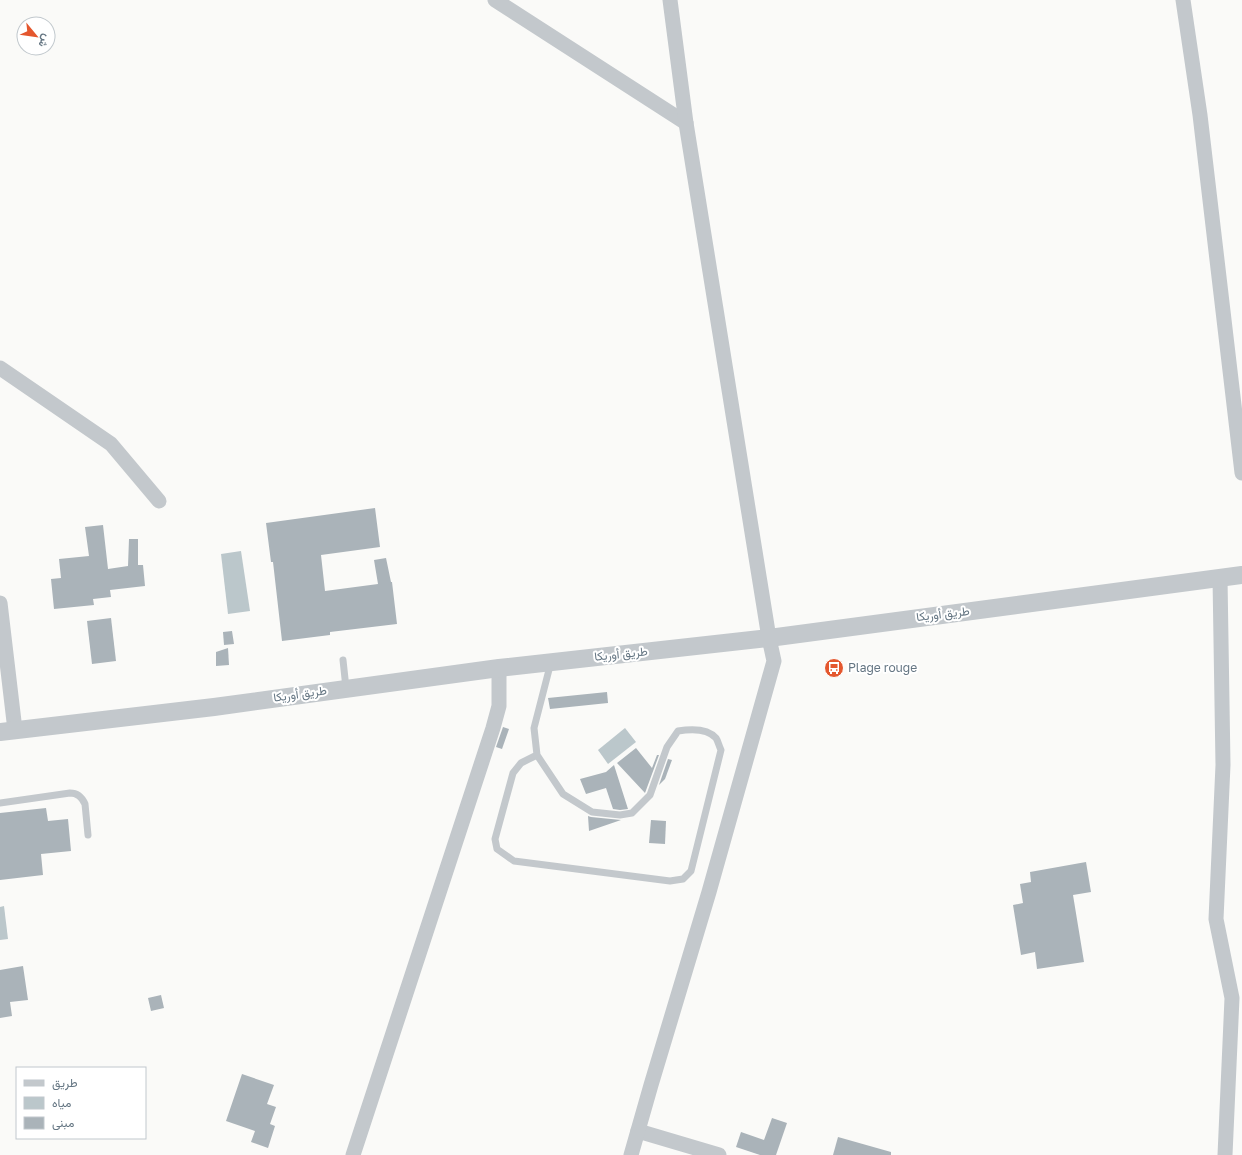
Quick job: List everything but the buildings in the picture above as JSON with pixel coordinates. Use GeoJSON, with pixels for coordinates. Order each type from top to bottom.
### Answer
{"type":"FeatureCollection","features":[{"type":"Feature","properties":{"kind":"street"},"geometry":{"type":"LineString","coordinates":[[495,0],[686,123]]}},
{"type":"Feature","properties":{"kind":"street"},"geometry":{"type":"LineString","coordinates":[[631,1155],[709,892],[774,660],[769,638],[686,123],[670,0]]}},
{"type":"Feature","properties":{"kind":"street"},"geometry":{"type":"LineString","coordinates":[[1183,0],[1200,115],[1242,472]]}},
{"type":"Feature","properties":{"kind":"street"},"geometry":{"type":"LineString","coordinates":[[0,368],[111,444],[159,501]]}},
{"type":"Feature","properties":{"kind":"street","name":"طريق أوريكا"},"geometry":{"type":"LineString","coordinates":[[8,731],[214,707],[498,668],[769,638],[1242,574]]}},
{"type":"Feature","properties":{"kind":"street"},"geometry":{"type":"LineString","coordinates":[[1220,578],[1223,765],[1216,919],[1232,998],[1225,1155]]}},
{"type":"Feature","properties":{"kind":"street"},"geometry":{"type":"LineString","coordinates":[[0,603],[8,731]]}},
{"type":"Feature","properties":{"kind":"street"},"geometry":{"type":"LineString","coordinates":[[353,1155],[495,720],[499,706],[498,668]]}},
{"type":"Feature","properties":{"kind":"street"},"geometry":{"type":"LineString","coordinates":[[638,1131],[719,1155]]}},
{"type":"Feature","properties":{"kind":"lane"},"geometry":{"type":"LineString","coordinates":[[343,660],[346,688]]}},
{"type":"Feature","properties":{"kind":"lane"},"geometry":{"type":"LineString","coordinates":[[537,755],[520,763],[512,773],[495,839],[497,849],[514,861],[670,880],[684,879],[691,871],[721,750],[716,739],[710,732],[691,729],[678,731],[667,747],[650,796],[632,813],[620,815],[592,812],[562,794],[537,755],[534,728],[551,662]]}},
{"type":"Feature","properties":{"kind":"lane"},"geometry":{"type":"LineString","coordinates":[[0,803],[70,793],[78,794],[84,800],[85,804],[88,835]]}},
{"type":"Feature","properties":{"kind":"water"},"geometry":{"type":"Polygon","coordinates":[[[241,551],[250,611],[228,614],[221,554],[241,551]]]}},
{"type":"Feature","properties":{"kind":"water"},"geometry":{"type":"Polygon","coordinates":[[[625,728],[636,742],[608,764],[598,750],[625,728]]]}},
{"type":"Feature","properties":{"kind":"water"},"geometry":{"type":"Polygon","coordinates":[[[4,906],[8,939],[0,940],[0,907],[4,906]]]}},
{"type":"Feature","properties":{"kind":"place","name":"Plage rouge"},"geometry":{"type":"Point","coordinates":[834,668]}}]}
